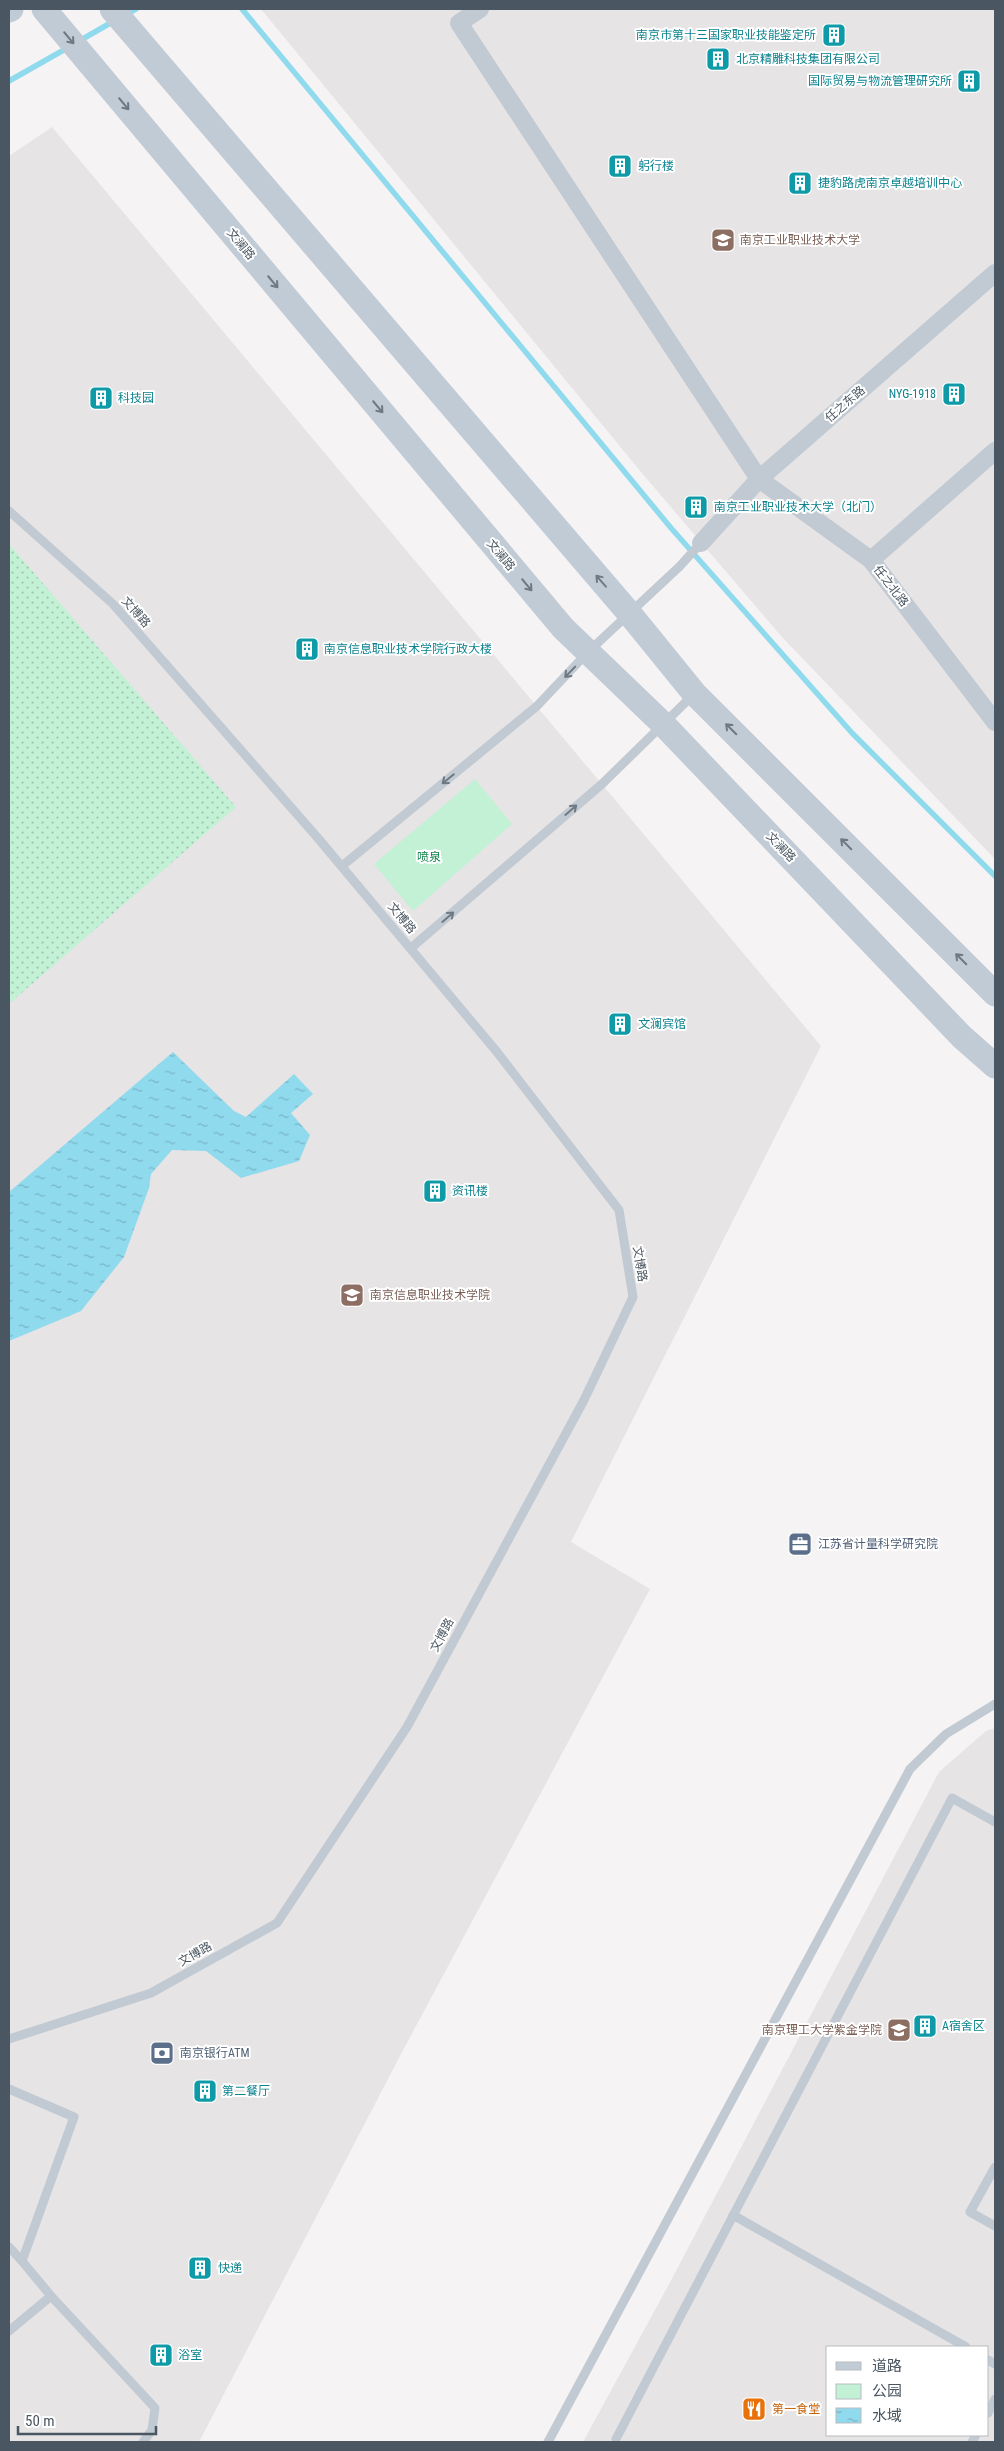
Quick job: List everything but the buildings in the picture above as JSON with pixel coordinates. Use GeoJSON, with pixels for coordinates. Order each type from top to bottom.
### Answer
{"type":"FeatureCollection","features":[{"type":"Feature","properties":{"kind":"main road","name":"文澜路"},"geometry":{"type":"LineString","coordinates":[[44,9],[563,628],[663,724],[962,1037],[995,1066]]}},
{"type":"Feature","properties":{"kind":"main road"},"geometry":{"type":"LineString","coordinates":[[112,9],[629,613],[694,693],[995,994]]}},
{"type":"Feature","properties":{"kind":"street"},"geometry":{"type":"LineString","coordinates":[[480,9],[458,23],[759,479]]}},
{"type":"Feature","properties":{"kind":"street","name":"任之东路"},"geometry":{"type":"LineString","coordinates":[[701,543],[759,479],[995,273]]}},
{"type":"Feature","properties":{"kind":"street"},"geometry":{"type":"LineString","coordinates":[[871,560],[995,451]]}},
{"type":"Feature","properties":{"kind":"street","name":"任之北路"},"geometry":{"type":"LineString","coordinates":[[759,479],[871,560],[995,722]]}},
{"type":"Feature","properties":{"kind":"lane","name":"文博路"},"geometry":{"type":"LineString","coordinates":[[9,511],[113,604],[342,866],[496,1052],[619,1210],[633,1297],[584,1400],[407,1727],[277,1924],[151,1993],[9,2039]]}},
{"type":"Feature","properties":{"kind":"lane"},"geometry":{"type":"LineString","coordinates":[[342,866],[536,706],[588,652],[679,567],[701,543]]}},
{"type":"Feature","properties":{"kind":"lane"},"geometry":{"type":"LineString","coordinates":[[411,948],[602,784],[694,693]]}},
{"type":"Feature","properties":{"kind":"lane"},"geometry":{"type":"LineString","coordinates":[[548,2442],[910,1769],[946,1734],[995,1704]]}},
{"type":"Feature","properties":{"kind":"lane"},"geometry":{"type":"LineString","coordinates":[[617,2441],[733,2215],[952,1798],[995,1822]]}},
{"type":"Feature","properties":{"kind":"lane"},"geometry":{"type":"LineString","coordinates":[[9,2089],[74,2117],[22,2261]]}},
{"type":"Feature","properties":{"kind":"lane"},"geometry":{"type":"LineString","coordinates":[[995,2167],[970,2212],[995,2226]]}},
{"type":"Feature","properties":{"kind":"lane"},"geometry":{"type":"LineString","coordinates":[[733,2215],[964,2346]]}},
{"type":"Feature","properties":{"kind":"lane"},"geometry":{"type":"LineString","coordinates":[[9,2247],[51,2296],[154,2408],[152,2430],[144,2442]]}},
{"type":"Feature","properties":{"kind":"lane"},"geometry":{"type":"LineString","coordinates":[[9,2331],[51,2296]]}},
{"type":"Feature","properties":{"kind":"lane"},"geometry":{"type":"LineString","coordinates":[[989,2411],[995,2399]]}},
{"type":"Feature","properties":{"kind":"shaded area","name":"南京工业职业技术大学"},"geometry":{"type":"Polygon","coordinates":[[[261,9],[995,9],[995,859],[781,636],[641,472],[261,9]]]}},
{"type":"Feature","properties":{"kind":"shaded area","name":"南京信息职业技术学院"},"geometry":{"type":"Polygon","coordinates":[[[52,127],[821,1046],[571,1542],[650,1589],[401,2054],[199,2442],[9,2442],[9,156],[52,127]]]}},
{"type":"Feature","properties":{"kind":"shaded area","name":"南京理工大学紫金学院"},"geometry":{"type":"Polygon","coordinates":[[[995,1728],[995,2442],[583,2442],[667,2288],[939,1772],[986,1731],[995,1728]]]}},
{"type":"Feature","properties":{"kind":"green space"},"geometry":{"type":"Polygon","coordinates":[[[9,544],[236,807],[9,1004],[9,544]]]}},
{"type":"Feature","properties":{"kind":"green space","name":"喷泉"},"geometry":{"type":"Polygon","coordinates":[[[475,779],[512,824],[413,911],[374,864],[475,779]]]}},
{"type":"Feature","properties":{"kind":"water"},"geometry":{"type":"Polygon","coordinates":[[[173,1052],[234,1111],[246,1117],[294,1074],[313,1094],[291,1113],[310,1135],[299,1161],[241,1178],[206,1151],[172,1150],[151,1174],[149,1188],[124,1257],[81,1311],[9,1341],[9,1192],[173,1052]]]}},
{"type":"Feature","properties":{"kind":"waterway"},"geometry":{"type":"LineString","coordinates":[[125,15],[136,9]]}},
{"type":"Feature","properties":{"kind":"waterway"},"geometry":{"type":"LineString","coordinates":[[242,9],[671,528],[852,733],[995,876]]}},
{"type":"Feature","properties":{"kind":"waterway"},"geometry":{"type":"LineString","coordinates":[[79,41],[114,21]]}},
{"type":"Feature","properties":{"kind":"waterway"},"geometry":{"type":"LineString","coordinates":[[9,81],[69,47]]}},
{"type":"Feature","properties":{"kind":"place","name":"南京市第十三国家职业技能鉴定所"},"geometry":{"type":"Point","coordinates":[834,35]}},
{"type":"Feature","properties":{"kind":"place","name":"北京精雕科技集团有限公司"},"geometry":{"type":"Point","coordinates":[718,59]}},
{"type":"Feature","properties":{"kind":"place","name":"国际贸易与物流管理研究所"},"geometry":{"type":"Point","coordinates":[969,81]}},
{"type":"Feature","properties":{"kind":"place","name":"躬行楼"},"geometry":{"type":"Point","coordinates":[620,166]}},
{"type":"Feature","properties":{"kind":"place","name":"捷豹路虎南京卓越培训中心"},"geometry":{"type":"Point","coordinates":[800,183]}},
{"type":"Feature","properties":{"kind":"place","name":"南京工业职业技术大学"},"geometry":{"type":"Point","coordinates":[723,240]}},
{"type":"Feature","properties":{"kind":"place","name":"NYG-1918"},"geometry":{"type":"Point","coordinates":[954,394]}},
{"type":"Feature","properties":{"kind":"place","name":"科技园"},"geometry":{"type":"Point","coordinates":[101,398]}},
{"type":"Feature","properties":{"kind":"place","name":"南京工业职业技术大学（北门）"},"geometry":{"type":"Point","coordinates":[696,507]}},
{"type":"Feature","properties":{"kind":"place","name":"南京信息职业技术学院行政大楼"},"geometry":{"type":"Point","coordinates":[307,649]}},
{"type":"Feature","properties":{"kind":"place","name":"文澜宾馆"},"geometry":{"type":"Point","coordinates":[620,1024]}},
{"type":"Feature","properties":{"kind":"place","name":"资讯楼"},"geometry":{"type":"Point","coordinates":[435,1191]}},
{"type":"Feature","properties":{"kind":"place","name":"南京信息职业技术学院"},"geometry":{"type":"Point","coordinates":[352,1295]}},
{"type":"Feature","properties":{"kind":"place","name":"江苏省计量科学研究院"},"geometry":{"type":"Point","coordinates":[800,1544]}},
{"type":"Feature","properties":{"kind":"place","name":"A宿舍区"},"geometry":{"type":"Point","coordinates":[925,2026]}},
{"type":"Feature","properties":{"kind":"place","name":"南京理工大学紫金学院"},"geometry":{"type":"Point","coordinates":[899,2030]}},
{"type":"Feature","properties":{"kind":"place","name":"南京银行ATM"},"geometry":{"type":"Point","coordinates":[162,2053]}},
{"type":"Feature","properties":{"kind":"place","name":"第二餐厅"},"geometry":{"type":"Point","coordinates":[205,2091]}},
{"type":"Feature","properties":{"kind":"place","name":"快递"},"geometry":{"type":"Point","coordinates":[200,2268]}},
{"type":"Feature","properties":{"kind":"place","name":"浴室"},"geometry":{"type":"Point","coordinates":[161,2355]}},
{"type":"Feature","properties":{"kind":"place","name":"第一食堂"},"geometry":{"type":"Point","coordinates":[754,2409]}}]}
